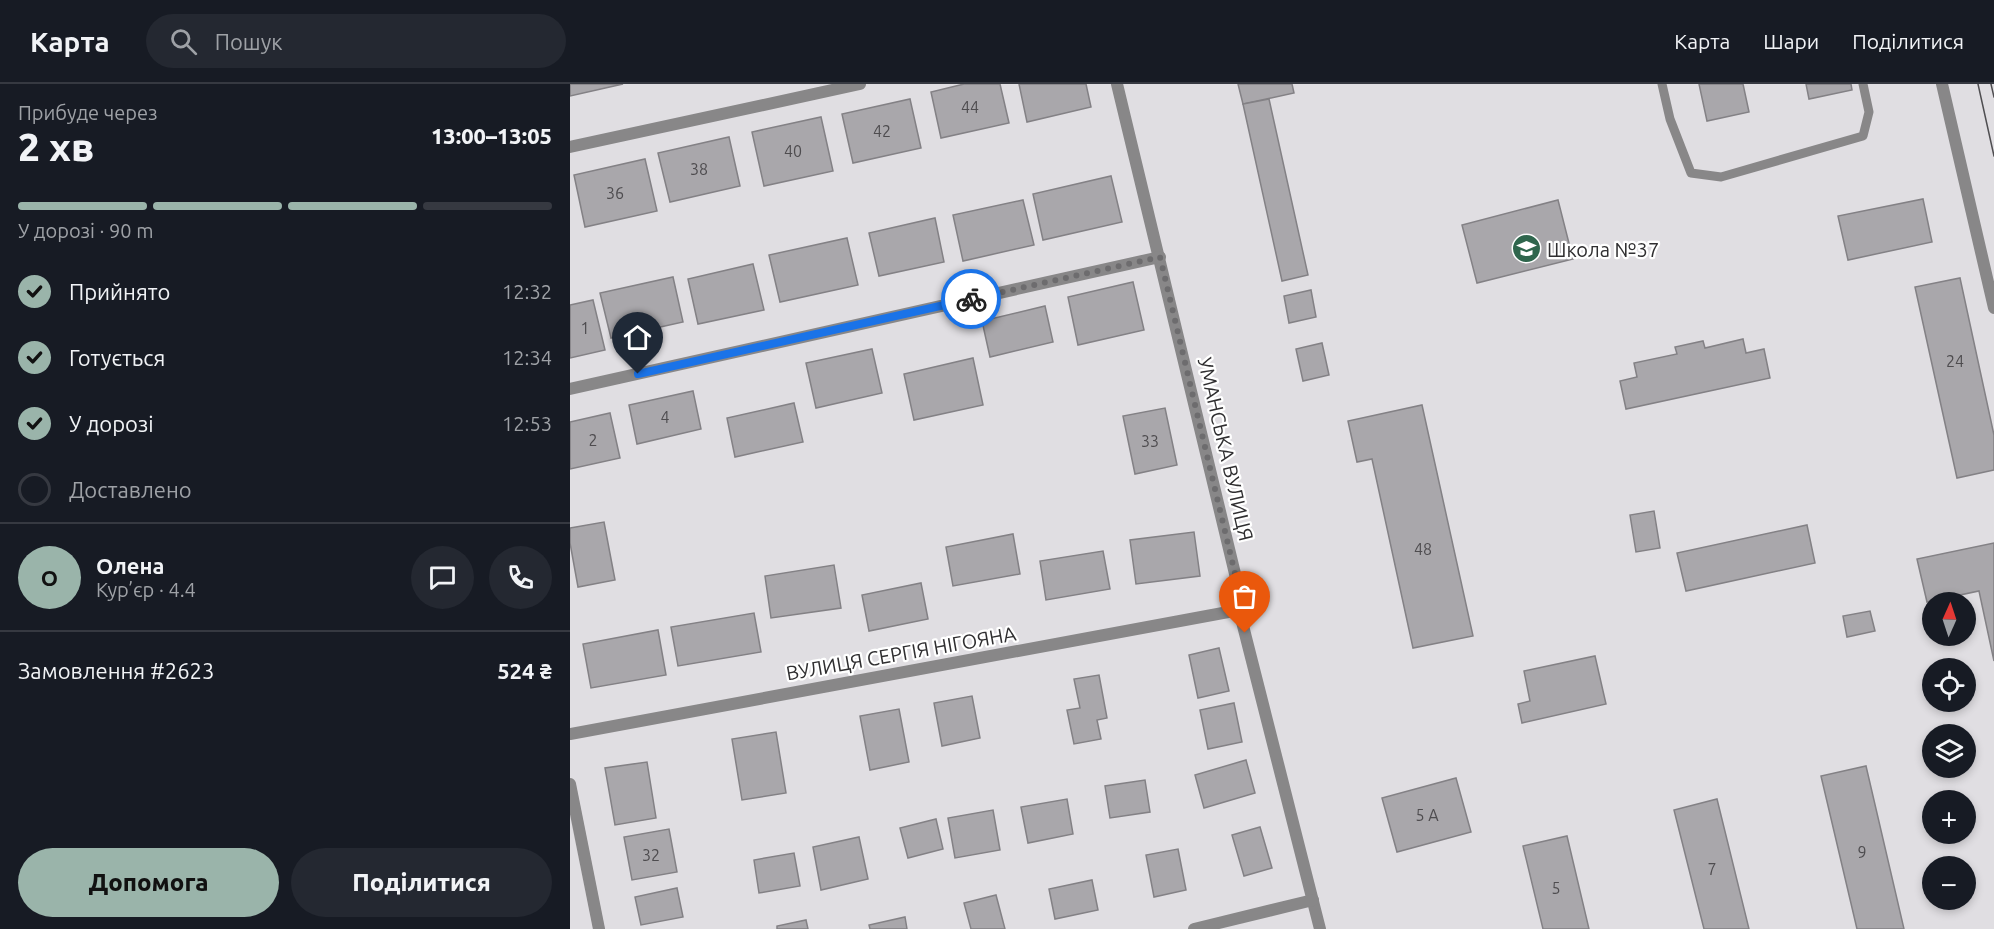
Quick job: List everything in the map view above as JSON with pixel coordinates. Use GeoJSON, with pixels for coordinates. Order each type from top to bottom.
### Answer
{"type":"FeatureCollection","features":[{"type":"Feature","properties":{"kind":"street"},"geometry":{"type":"LineString","coordinates":[[570,147],[860,84]]}},
{"type":"Feature","properties":{"kind":"street","name":"УМАНСЬКА ВУЛИЦЯ"},"geometry":{"type":"LineString","coordinates":[[1117,84],[1237,582],[1239,610],[1320,929]]}},
{"type":"Feature","properties":{"kind":"street"},"geometry":{"type":"LineString","coordinates":[[1942,84],[1994,308]]}},
{"type":"Feature","properties":{"kind":"street"},"geometry":{"type":"LineString","coordinates":[[570,389],[1160,257]]}},
{"type":"Feature","properties":{"kind":"street","name":"ВУЛИЦЯ СЕРГІЯ НІГОЯНА"},"geometry":{"type":"LineString","coordinates":[[570,734],[1239,610]]}},
{"type":"Feature","properties":{"kind":"street"},"geometry":{"type":"LineString","coordinates":[[570,784],[599,929]]}},
{"type":"Feature","properties":{"kind":"street"},"geometry":{"type":"LineString","coordinates":[[1194,929],[1313,900]]}},
{"type":"Feature","properties":{"kind":"lane"},"geometry":{"type":"LineString","coordinates":[[1662,84],[1670,119],[1691,174],[1721,177],[1863,136],[1869,112],[1863,84]]}},
{"type":"Feature","properties":{"kind":"building"},"geometry":{"type":"Polygon","coordinates":[[[570,84],[623,84],[570,96],[570,84]]]}},
{"type":"Feature","properties":{"kind":"building"},"geometry":{"type":"Polygon","coordinates":[[[964,84],[1000,84],[1009,123],[941,138],[931,92],[964,84]]]}},
{"type":"Feature","properties":{"kind":"building"},"geometry":{"type":"Polygon","coordinates":[[[1019,84],[1086,84],[1091,107],[1027,122],[1019,84]]]}},
{"type":"Feature","properties":{"kind":"building"},"geometry":{"type":"Polygon","coordinates":[[[1238,84],[1292,84],[1294,93],[1243,104],[1238,84]]]}},
{"type":"Feature","properties":{"kind":"building"},"geometry":{"type":"Polygon","coordinates":[[[1699,84],[1743,84],[1749,112],[1707,121],[1699,84]]]}},
{"type":"Feature","properties":{"kind":"building"},"geometry":{"type":"Polygon","coordinates":[[[1806,84],[1851,84],[1852,90],[1809,99],[1806,84]]]}},
{"type":"Feature","properties":{"kind":"building"},"geometry":{"type":"Polygon","coordinates":[[[910,99],[921,148],[853,163],[842,114],[910,99]]]}},
{"type":"Feature","properties":{"kind":"building"},"geometry":{"type":"Polygon","coordinates":[[[1269,99],[1308,275],[1282,281],[1243,104],[1269,99]]]}},
{"type":"Feature","properties":{"kind":"building"},"geometry":{"type":"Polygon","coordinates":[[[821,117],[833,171],[764,186],[752,132],[821,117]]]}},
{"type":"Feature","properties":{"kind":"building"},"geometry":{"type":"Polygon","coordinates":[[[729,137],[740,186],[670,202],[658,153],[729,137]]]}},
{"type":"Feature","properties":{"kind":"building"},"geometry":{"type":"Polygon","coordinates":[[[645,159],[657,211],[585,227],[574,175],[645,159]]]}},
{"type":"Feature","properties":{"kind":"building"},"geometry":{"type":"Polygon","coordinates":[[[1111,176],[1122,222],[1043,240],[1033,194],[1111,176]]]}},
{"type":"Feature","properties":{"kind":"building"},"geometry":{"type":"Polygon","coordinates":[[[1923,199],[1932,242],[1848,260],[1838,216],[1923,199]]]}},
{"type":"Feature","properties":{"kind":"building"},"geometry":{"type":"Polygon","coordinates":[[[1023,200],[1034,245],[963,261],[953,215],[1023,200]]]}},
{"type":"Feature","properties":{"kind":"building"},"geometry":{"type":"Polygon","coordinates":[[[1558,200],[1573,259],[1477,283],[1462,225],[1558,200]]]}},
{"type":"Feature","properties":{"kind":"building"},"geometry":{"type":"Polygon","coordinates":[[[935,218],[944,262],[879,276],[869,233],[935,218]]]}},
{"type":"Feature","properties":{"kind":"building"},"geometry":{"type":"Polygon","coordinates":[[[847,238],[858,285],[780,302],[769,255],[847,238]]]}},
{"type":"Feature","properties":{"kind":"building"},"geometry":{"type":"Polygon","coordinates":[[[753,264],[764,310],[698,324],[688,279],[753,264]]]}},
{"type":"Feature","properties":{"kind":"building"},"geometry":{"type":"Polygon","coordinates":[[[673,277],[683,322],[611,338],[600,293],[673,277]]]}},
{"type":"Feature","properties":{"kind":"building"},"geometry":{"type":"Polygon","coordinates":[[[1960,278],[1994,435],[1994,470],[1957,478],[1915,287],[1960,278]]]}},
{"type":"Feature","properties":{"kind":"building"},"geometry":{"type":"Polygon","coordinates":[[[1133,282],[1144,330],[1078,345],[1068,297],[1133,282]]]}},
{"type":"Feature","properties":{"kind":"building"},"geometry":{"type":"Polygon","coordinates":[[[1311,290],[1316,317],[1289,323],[1284,296],[1311,290]]]}},
{"type":"Feature","properties":{"kind":"building"},"geometry":{"type":"Polygon","coordinates":[[[593,300],[605,350],[570,358],[570,305],[593,300]]]}},
{"type":"Feature","properties":{"kind":"building"},"geometry":{"type":"Polygon","coordinates":[[[1045,306],[1053,342],[990,357],[982,321],[1045,306]]]}},
{"type":"Feature","properties":{"kind":"building"},"geometry":{"type":"Polygon","coordinates":[[[1743,339],[1746,353],[1764,349],[1770,378],[1626,409],[1620,381],[1637,377],[1634,363],[1677,354],[1675,347],[1703,341],[1705,348],[1743,339]]]}},
{"type":"Feature","properties":{"kind":"building"},"geometry":{"type":"Polygon","coordinates":[[[1322,343],[1329,375],[1303,381],[1296,349],[1322,343]]]}},
{"type":"Feature","properties":{"kind":"building"},"geometry":{"type":"Polygon","coordinates":[[[872,349],[882,393],[816,408],[806,363],[872,349]]]}},
{"type":"Feature","properties":{"kind":"building"},"geometry":{"type":"Polygon","coordinates":[[[973,358],[983,405],[914,420],[904,374],[973,358]]]}},
{"type":"Feature","properties":{"kind":"building"},"geometry":{"type":"Polygon","coordinates":[[[693,391],[701,429],[637,444],[629,405],[693,391]]]}},
{"type":"Feature","properties":{"kind":"building"},"geometry":{"type":"Polygon","coordinates":[[[794,403],[803,442],[735,457],[727,418],[794,403]]]}},
{"type":"Feature","properties":{"kind":"building"},"geometry":{"type":"Polygon","coordinates":[[[1422,405],[1473,636],[1413,648],[1372,459],[1357,462],[1348,421],[1422,405]]]}},
{"type":"Feature","properties":{"kind":"building"},"geometry":{"type":"Polygon","coordinates":[[[1165,408],[1177,465],[1135,474],[1123,416],[1165,408]]]}},
{"type":"Feature","properties":{"kind":"building"},"geometry":{"type":"Polygon","coordinates":[[[610,413],[620,458],[570,469],[570,422],[610,413]]]}},
{"type":"Feature","properties":{"kind":"building"},"geometry":{"type":"Polygon","coordinates":[[[1654,511],[1660,548],[1636,552],[1630,515],[1654,511]]]}},
{"type":"Feature","properties":{"kind":"building"},"geometry":{"type":"Polygon","coordinates":[[[604,522],[615,580],[578,587],[570,543],[570,528],[604,522]]]}},
{"type":"Feature","properties":{"kind":"building"},"geometry":{"type":"Polygon","coordinates":[[[1807,525],[1815,563],[1686,591],[1677,553],[1807,525]]]}},
{"type":"Feature","properties":{"kind":"building"},"geometry":{"type":"Polygon","coordinates":[[[1194,532],[1200,576],[1136,584],[1130,540],[1194,532]]]}},
{"type":"Feature","properties":{"kind":"building"},"geometry":{"type":"Polygon","coordinates":[[[1013,534],[1020,574],[953,586],[946,547],[1013,534]]]}},
{"type":"Feature","properties":{"kind":"building"},"geometry":{"type":"Polygon","coordinates":[[[1994,543],[1994,661],[1979,591],[1925,592],[1917,559],[1994,543]]]}},
{"type":"Feature","properties":{"kind":"building"},"geometry":{"type":"Polygon","coordinates":[[[1103,551],[1110,589],[1046,600],[1040,561],[1103,551]]]}},
{"type":"Feature","properties":{"kind":"building"},"geometry":{"type":"Polygon","coordinates":[[[834,565],[841,608],[771,618],[765,576],[834,565]]]}},
{"type":"Feature","properties":{"kind":"building"},"geometry":{"type":"Polygon","coordinates":[[[921,583],[928,619],[869,631],[862,595],[921,583]]]}},
{"type":"Feature","properties":{"kind":"building"},"geometry":{"type":"Polygon","coordinates":[[[1870,611],[1875,631],[1847,637],[1843,616],[1870,611]]]}},
{"type":"Feature","properties":{"kind":"building"},"geometry":{"type":"Polygon","coordinates":[[[754,613],[761,652],[678,666],[671,627],[754,613]]]}},
{"type":"Feature","properties":{"kind":"building"},"geometry":{"type":"Polygon","coordinates":[[[658,630],[666,675],[591,688],[583,644],[658,630]]]}},
{"type":"Feature","properties":{"kind":"building"},"geometry":{"type":"Polygon","coordinates":[[[1219,648],[1229,691],[1198,698],[1189,655],[1219,648]]]}},
{"type":"Feature","properties":{"kind":"building"},"geometry":{"type":"Polygon","coordinates":[[[1595,656],[1606,704],[1522,723],[1518,704],[1530,701],[1524,671],[1595,656]]]}},
{"type":"Feature","properties":{"kind":"building"},"geometry":{"type":"Polygon","coordinates":[[[1099,675],[1107,718],[1097,720],[1101,739],[1074,744],[1067,710],[1080,708],[1074,679],[1099,675]]]}},
{"type":"Feature","properties":{"kind":"building"},"geometry":{"type":"Polygon","coordinates":[[[972,696],[980,738],[942,746],[934,703],[972,696]]]}},
{"type":"Feature","properties":{"kind":"building"},"geometry":{"type":"Polygon","coordinates":[[[1234,703],[1242,742],[1208,749],[1200,710],[1234,703]]]}},
{"type":"Feature","properties":{"kind":"building"},"geometry":{"type":"Polygon","coordinates":[[[899,709],[909,762],[870,770],[860,716],[899,709]]]}},
{"type":"Feature","properties":{"kind":"building"},"geometry":{"type":"Polygon","coordinates":[[[776,732],[786,793],[742,800],[732,739],[776,732]]]}},
{"type":"Feature","properties":{"kind":"building"},"geometry":{"type":"Polygon","coordinates":[[[1246,760],[1255,793],[1204,808],[1195,775],[1246,760]]]}},
{"type":"Feature","properties":{"kind":"building"},"geometry":{"type":"Polygon","coordinates":[[[647,762],[656,818],[615,825],[605,768],[647,762]]]}},
{"type":"Feature","properties":{"kind":"building"},"geometry":{"type":"Polygon","coordinates":[[[1866,766],[1904,929],[1857,929],[1821,776],[1866,766]]]}},
{"type":"Feature","properties":{"kind":"building"},"geometry":{"type":"Polygon","coordinates":[[[1456,778],[1471,832],[1397,852],[1382,798],[1456,778]]]}},
{"type":"Feature","properties":{"kind":"building"},"geometry":{"type":"Polygon","coordinates":[[[1145,780],[1150,812],[1110,818],[1105,786],[1145,780]]]}},
{"type":"Feature","properties":{"kind":"building"},"geometry":{"type":"Polygon","coordinates":[[[1067,799],[1073,834],[1028,843],[1021,807],[1067,799]]]}},
{"type":"Feature","properties":{"kind":"building"},"geometry":{"type":"Polygon","coordinates":[[[1717,799],[1749,929],[1704,929],[1674,810],[1717,799]]]}},
{"type":"Feature","properties":{"kind":"building"},"geometry":{"type":"Polygon","coordinates":[[[993,810],[1000,850],[955,858],[948,818],[993,810]]]}},
{"type":"Feature","properties":{"kind":"building"},"geometry":{"type":"Polygon","coordinates":[[[936,819],[943,849],[908,858],[900,828],[936,819]]]}},
{"type":"Feature","properties":{"kind":"building"},"geometry":{"type":"Polygon","coordinates":[[[1260,827],[1272,868],[1244,876],[1232,835],[1260,827]]]}},
{"type":"Feature","properties":{"kind":"building"},"geometry":{"type":"Polygon","coordinates":[[[669,829],[677,872],[632,880],[624,837],[669,829]]]}},
{"type":"Feature","properties":{"kind":"building"},"geometry":{"type":"Polygon","coordinates":[[[1567,836],[1589,929],[1543,929],[1523,846],[1567,836]]]}},
{"type":"Feature","properties":{"kind":"building"},"geometry":{"type":"Polygon","coordinates":[[[859,837],[868,879],[821,890],[813,847],[859,837]]]}},
{"type":"Feature","properties":{"kind":"building"},"geometry":{"type":"Polygon","coordinates":[[[1178,849],[1186,890],[1154,897],[1146,855],[1178,849]]]}},
{"type":"Feature","properties":{"kind":"building"},"geometry":{"type":"Polygon","coordinates":[[[794,853],[800,886],[759,893],[754,860],[794,853]]]}},
{"type":"Feature","properties":{"kind":"building"},"geometry":{"type":"Polygon","coordinates":[[[1092,880],[1098,910],[1055,919],[1049,889],[1092,880]]]}},
{"type":"Feature","properties":{"kind":"building"},"geometry":{"type":"Polygon","coordinates":[[[677,888],[683,917],[641,925],[635,897],[677,888]]]}},
{"type":"Feature","properties":{"kind":"building"},"geometry":{"type":"Polygon","coordinates":[[[996,895],[1005,929],[971,929],[964,903],[996,895]]]}},
{"type":"Feature","properties":{"kind":"building"},"geometry":{"type":"Polygon","coordinates":[[[905,917],[907,929],[870,929],[869,925],[905,917]]]}},
{"type":"Feature","properties":{"kind":"building"},"geometry":{"type":"Polygon","coordinates":[[[806,920],[808,929],[777,929],[777,926],[806,920]]]}},
{"type":"Feature","properties":{"kind":"tram line"},"geometry":{"type":"LineString","coordinates":[[1978,84],[1994,156]]}},
{"type":"Feature","properties":{"kind":"tram line"},"geometry":{"type":"LineString","coordinates":[[1991,84],[1994,97]]}},
{"type":"Feature","properties":{"kind":"way so far"},"geometry":{"type":"LineString","coordinates":[[971,299],[1160,257],[1237,582],[1239,610],[1245,633]]}},
{"type":"Feature","properties":{"kind":"place","name":"Школа №37"},"geometry":{"type":"Point","coordinates":[1526,249]}},
{"type":"Feature","properties":{"kind":"route"},"geometry":{"type":"LineString","coordinates":[[638,374],[971,299]]}}]}
